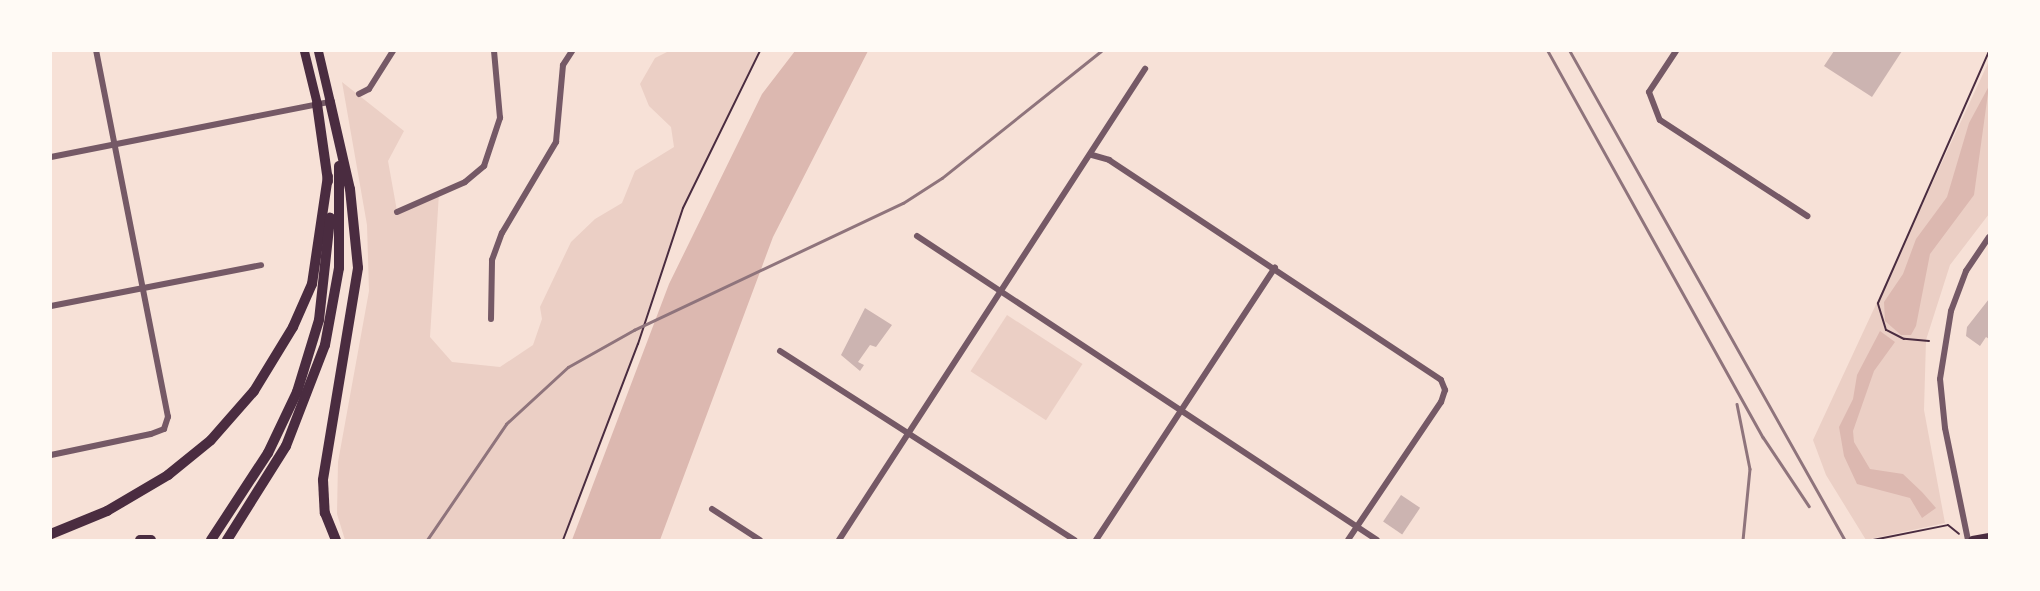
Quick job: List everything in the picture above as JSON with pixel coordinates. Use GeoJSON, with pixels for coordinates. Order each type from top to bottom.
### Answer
{"type":"FeatureCollection","features":[{"type":"Feature","properties":{"kind":"highway"},"geometry":{"type":"LineString","coordinates":[[330,102],[350,189],[358,268],[323,480],[325,513],[336,540]]}},
{"type":"Feature","properties":{"kind":"highway"},"geometry":{"type":"LineString","coordinates":[[211,540],[278,435],[313,344],[327,270],[328,176],[317,104]]}},
{"type":"Feature","properties":{"kind":"highway"},"geometry":{"type":"LineString","coordinates":[[227,540],[292,434],[325,345],[341,242],[335,122]]}},
{"type":"Feature","properties":{"kind":"highway"},"geometry":{"type":"LineString","coordinates":[[51,534],[107,511],[168,475],[211,440],[254,391],[293,327],[312,284],[328,176]]}},
{"type":"Feature","properties":{"kind":"highway"},"geometry":{"type":"LineString","coordinates":[[140,540],[150,540]]}},
{"type":"Feature","properties":{"kind":"main road"},"geometry":{"type":"LineString","coordinates":[[304,51],[317,104]]}},
{"type":"Feature","properties":{"kind":"main road"},"geometry":{"type":"LineString","coordinates":[[318,51],[330,102]]}},
{"type":"Feature","properties":{"kind":"main road"},"geometry":{"type":"LineString","coordinates":[[1969,540],[1989,537]]}},
{"type":"Feature","properties":{"kind":"street"},"geometry":{"type":"LineString","coordinates":[[51,456],[164,429],[168,417],[96,51]]}},
{"type":"Feature","properties":{"kind":"street"},"geometry":{"type":"LineString","coordinates":[[359,94],[369,89],[393,51]]}},
{"type":"Feature","properties":{"kind":"street"},"geometry":{"type":"LineString","coordinates":[[397,212],[465,182],[484,166],[500,118],[494,51]]}},
{"type":"Feature","properties":{"kind":"street"},"geometry":{"type":"LineString","coordinates":[[491,319],[492,260],[502,233],[556,142],[563,65],[572,51]]}},
{"type":"Feature","properties":{"kind":"street"},"geometry":{"type":"LineString","coordinates":[[1676,51],[1649,92],[1660,120],[1807,216]]}},
{"type":"Feature","properties":{"kind":"street"},"geometry":{"type":"LineString","coordinates":[[839,540],[1000,291],[1092,155],[1145,69]]}},
{"type":"Feature","properties":{"kind":"street"},"geometry":{"type":"LineString","coordinates":[[51,157],[330,102]]}},
{"type":"Feature","properties":{"kind":"street"},"geometry":{"type":"LineString","coordinates":[[1092,155],[1110,160],[1441,380],[1445,390],[1348,540]]}},
{"type":"Feature","properties":{"kind":"street"},"geometry":{"type":"LineString","coordinates":[[917,236],[1377,540]]}},
{"type":"Feature","properties":{"kind":"street"},"geometry":{"type":"LineString","coordinates":[[1969,540],[1940,379],[1951,311],[1966,271],[1989,237]]}},
{"type":"Feature","properties":{"kind":"street"},"geometry":{"type":"LineString","coordinates":[[51,306],[261,265]]}},
{"type":"Feature","properties":{"kind":"street"},"geometry":{"type":"LineString","coordinates":[[1096,540],[1275,268]]}},
{"type":"Feature","properties":{"kind":"street"},"geometry":{"type":"LineString","coordinates":[[780,351],[1074,540]]}},
{"type":"Feature","properties":{"kind":"street"},"geometry":{"type":"LineString","coordinates":[[712,509],[760,540]]}},
{"type":"Feature","properties":{"kind":"path"},"geometry":{"type":"LineString","coordinates":[[563,540],[638,344],[683,208],[760,51]]}},
{"type":"Feature","properties":{"kind":"path"},"geometry":{"type":"LineString","coordinates":[[1929,341],[1903,339],[1886,330],[1878,303],[1989,51]]}},
{"type":"Feature","properties":{"kind":"path"},"geometry":{"type":"LineString","coordinates":[[1873,540],[1948,525],[1969,540]]}},
{"type":"Feature","properties":{"kind":"shaded area"},"geometry":{"type":"Polygon","coordinates":[[[669,51],[760,51],[683,208],[638,344],[563,540],[345,540],[337,514],[338,462],[369,291],[367,225],[342,82],[404,131],[388,161],[397,211],[439,193],[430,337],[452,362],[500,367],[533,345],[542,319],[540,307],[571,242],[595,219],[622,203],[635,171],[674,147],[671,127],[649,106],[640,84],[655,58],[669,51]]]}},
{"type":"Feature","properties":{"kind":"shaded area"},"geometry":{"type":"Polygon","coordinates":[[[795,51],[868,51],[773,237],[660,540],[572,540],[669,284],[762,94],[795,51]]]}},
{"type":"Feature","properties":{"kind":"shaded area"},"geometry":{"type":"Polygon","coordinates":[[[1989,61],[1989,214],[1950,265],[1926,340],[1924,410],[1945,523],[1866,540],[1826,475],[1813,440],[1989,61]]]}},
{"type":"Feature","properties":{"kind":"shaded area"},"geometry":{"type":"Polygon","coordinates":[[[1989,86],[1974,195],[1930,254],[1916,326],[1911,335],[1901,335],[1885,321],[1884,302],[1903,274],[1916,239],[1947,197],[1969,123],[1989,86]]]}},
{"type":"Feature","properties":{"kind":"shaded area"},"geometry":{"type":"Polygon","coordinates":[[[1007,315],[1082,364],[1046,420],[971,371],[1007,315]]]}},
{"type":"Feature","properties":{"kind":"shaded area"},"geometry":{"type":"Polygon","coordinates":[[[1880,331],[1895,342],[1874,371],[1853,431],[1854,442],[1870,469],[1903,474],[1922,492],[1936,508],[1922,518],[1910,498],[1857,484],[1844,456],[1839,427],[1853,399],[1857,375],[1880,331]]]}},
{"type":"Feature","properties":{"kind":"building"},"geometry":{"type":"Polygon","coordinates":[[[1834,51],[1902,51],[1872,97],[1824,66],[1834,51]]]}},
{"type":"Feature","properties":{"kind":"building"},"geometry":{"type":"Polygon","coordinates":[[[1989,299],[1989,339],[1986,337],[1980,346],[1966,336],[1967,327],[1989,299]]]}},
{"type":"Feature","properties":{"kind":"building"},"geometry":{"type":"Polygon","coordinates":[[[865,308],[892,325],[876,347],[870,345],[858,362],[864,365],[860,371],[841,355],[865,308]]]}},
{"type":"Feature","properties":{"kind":"building"},"geometry":{"type":"Polygon","coordinates":[[[1401,495],[1420,508],[1402,534],[1383,522],[1401,495]]]}},
{"type":"Feature","properties":{"kind":"railway"},"geometry":{"type":"LineString","coordinates":[[427,540],[506,424],[568,367],[634,330],[903,203],[942,178],[1101,51]]}},
{"type":"Feature","properties":{"kind":"railway"},"geometry":{"type":"LineString","coordinates":[[1548,51],[1763,437],[1809,506]]}},
{"type":"Feature","properties":{"kind":"railway"},"geometry":{"type":"LineString","coordinates":[[1570,51],[1845,540]]}},
{"type":"Feature","properties":{"kind":"railway"},"geometry":{"type":"LineString","coordinates":[[1737,404],[1750,469],[1743,540]]}}]}
